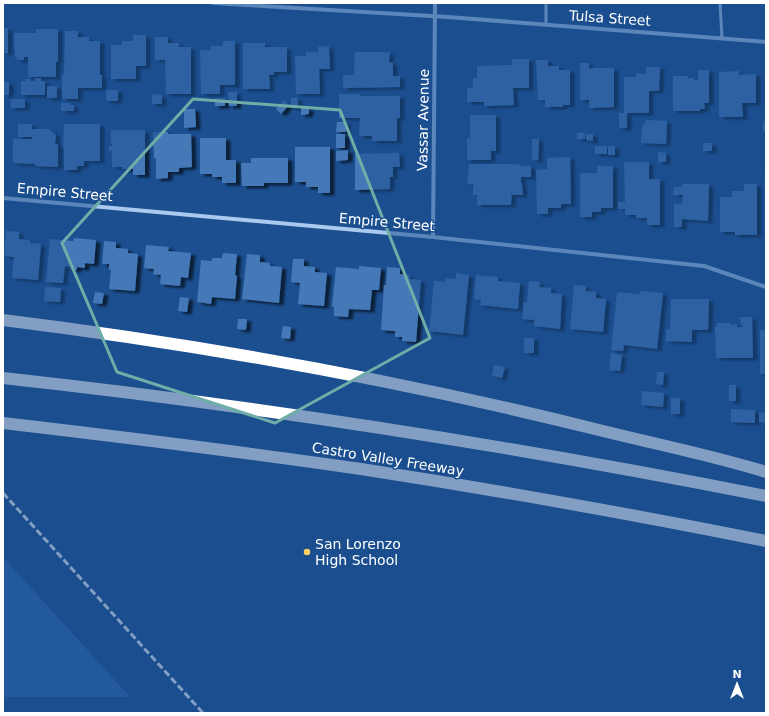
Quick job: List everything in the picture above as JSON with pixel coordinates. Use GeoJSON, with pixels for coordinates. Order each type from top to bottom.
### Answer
{"type":"FeatureCollection","features":[{"type":"Feature","properties":{"kind":"highway"},"geometry":{"type":"LineString","coordinates":[[3,320],[164,342],[282,362],[404,386],[525,412],[766,472]]}},
{"type":"Feature","properties":{"kind":"highway"},"geometry":{"type":"LineString","coordinates":[[3,378],[185,400],[378,427],[562,457],[766,496]]}},
{"type":"Feature","properties":{"kind":"highway","name":"Castro Valley Freeway"},"geometry":{"type":"LineString","coordinates":[[3,423],[200,447],[363,470],[533,497],[766,541]]}},
{"type":"Feature","properties":{"kind":"street","name":"Tulsa Street"},"geometry":{"type":"LineString","coordinates":[[213,3],[435,16],[766,42]]}},
{"type":"Feature","properties":{"kind":"street","name":"Vassar Avenue"},"geometry":{"type":"LineString","coordinates":[[433,237],[435,3]]}},
{"type":"Feature","properties":{"kind":"street","name":"Empire Street"},"geometry":{"type":"LineString","coordinates":[[3,198],[433,237],[704,266],[766,286]]}},
{"type":"Feature","properties":{"kind":"lane"},"geometry":{"type":"LineString","coordinates":[[546,3],[546,25]]}},
{"type":"Feature","properties":{"kind":"lane"},"geometry":{"type":"LineString","coordinates":[[720,3],[722,38]]}},
{"type":"Feature","properties":{"kind":"highlighted area"},"geometry":{"type":"Polygon","coordinates":[[[193,99],[340,110],[430,338],[275,423],[117,372],[62,243],[193,99]]]}},
{"type":"Feature","properties":{"kind":"shaded area"},"geometry":{"type":"Polygon","coordinates":[[[3,557],[130,697],[3,697],[3,557]]]}},
{"type":"Feature","properties":{"kind":"building"},"geometry":{"type":"Polygon","coordinates":[[[3,28],[8,28],[8,53],[3,53],[3,28]]]}},
{"type":"Feature","properties":{"kind":"building"},"geometry":{"type":"Polygon","coordinates":[[[36,29],[58,29],[58,62],[56,62],[56,77],[28,77],[28,57],[24,57],[24,60],[17,60],[17,57],[15,57],[14,33],[36,33],[36,29]]]}},
{"type":"Feature","properties":{"kind":"building"},"geometry":{"type":"Polygon","coordinates":[[[65,31],[78,31],[78,37],[89,37],[89,41],[100,41],[100,75],[102,75],[102,88],[78,88],[78,99],[62,99],[65,31]]]}},
{"type":"Feature","properties":{"kind":"building"},"geometry":{"type":"Polygon","coordinates":[[[133,35],[146,35],[146,66],[136,66],[136,79],[111,79],[111,45],[122,45],[122,41],[133,41],[133,35]]]}},
{"type":"Feature","properties":{"kind":"building"},"geometry":{"type":"Polygon","coordinates":[[[155,37],[168,37],[168,43],[179,43],[179,47],[191,47],[191,94],[166,94],[165,60],[155,60],[155,37]]]}},
{"type":"Feature","properties":{"kind":"building"},"geometry":{"type":"Polygon","coordinates":[[[223,41],[235,41],[235,85],[220,85],[220,94],[201,94],[200,50],[211,50],[211,46],[223,46],[223,41]]]}},
{"type":"Feature","properties":{"kind":"building"},"geometry":{"type":"Polygon","coordinates":[[[243,43],[265,43],[265,47],[287,47],[287,72],[274,72],[274,75],[269,75],[270,89],[243,89],[243,43]]]}},
{"type":"Feature","properties":{"kind":"building"},"geometry":{"type":"Polygon","coordinates":[[[329,46],[330,69],[319,69],[320,94],[296,94],[295,56],[306,56],[306,52],[318,52],[318,47],[329,46]]]}},
{"type":"Feature","properties":{"kind":"building"},"geometry":{"type":"Polygon","coordinates":[[[355,52],[390,52],[389,62],[393,63],[393,76],[400,76],[400,87],[343,88],[343,75],[354,75],[355,52]]]}},
{"type":"Feature","properties":{"kind":"building"},"geometry":{"type":"Polygon","coordinates":[[[512,59],[529,59],[529,88],[513,88],[514,105],[484,106],[484,102],[467,102],[467,88],[473,88],[473,78],[477,78],[477,66],[512,65],[512,59]]]}},
{"type":"Feature","properties":{"kind":"building"},"geometry":{"type":"Polygon","coordinates":[[[536,60],[548,60],[548,66],[559,66],[559,70],[570,70],[570,105],[563,105],[563,107],[545,107],[545,100],[538,100],[536,60]]]}},
{"type":"Feature","properties":{"kind":"building"},"geometry":{"type":"Polygon","coordinates":[[[580,63],[589,63],[589,68],[614,68],[614,107],[589,108],[589,100],[580,100],[580,63]]]}},
{"type":"Feature","properties":{"kind":"building"},"geometry":{"type":"Polygon","coordinates":[[[646,67],[660,67],[659,91],[649,91],[649,113],[627,113],[627,128],[619,128],[619,113],[624,113],[624,77],[636,77],[636,73],[646,74],[646,67]]]}},
{"type":"Feature","properties":{"kind":"building"},"geometry":{"type":"Polygon","coordinates":[[[698,70],[709,70],[709,103],[704,103],[705,109],[700,109],[700,111],[673,111],[673,76],[688,76],[688,78],[698,80],[698,70]]]}},
{"type":"Feature","properties":{"kind":"building"},"geometry":{"type":"Polygon","coordinates":[[[739,71],[739,75],[756,74],[756,103],[742,103],[743,117],[719,117],[719,72],[739,71]]]}},
{"type":"Feature","properties":{"kind":"building"},"geometry":{"type":"Polygon","coordinates":[[[35,78],[41,78],[41,81],[45,81],[45,95],[21,95],[21,81],[30,79],[30,81],[35,81],[35,78]]]}},
{"type":"Feature","properties":{"kind":"building"},"geometry":{"type":"Polygon","coordinates":[[[3,82],[9,82],[9,95],[3,95],[3,82]]]}},
{"type":"Feature","properties":{"kind":"building"},"geometry":{"type":"Polygon","coordinates":[[[47,86],[57,86],[57,98],[47,98],[47,86]]]}},
{"type":"Feature","properties":{"kind":"building"},"geometry":{"type":"Polygon","coordinates":[[[106,90],[118,90],[118,101],[106,101],[106,90]]]}},
{"type":"Feature","properties":{"kind":"building"},"geometry":{"type":"Polygon","coordinates":[[[228,92],[237,92],[237,106],[229,106],[228,92]]]}},
{"type":"Feature","properties":{"kind":"building"},"geometry":{"type":"Polygon","coordinates":[[[152,94],[162,95],[162,104],[152,104],[152,94]]]}},
{"type":"Feature","properties":{"kind":"building"},"geometry":{"type":"Polygon","coordinates":[[[339,94],[360,94],[360,96],[400,96],[400,118],[397,118],[397,141],[372,141],[372,136],[359,136],[360,118],[339,118],[339,94]]]}},
{"type":"Feature","properties":{"kind":"building"},"geometry":{"type":"Polygon","coordinates":[[[215,98],[225,98],[225,106],[215,106],[215,98]]]}},
{"type":"Feature","properties":{"kind":"building"},"geometry":{"type":"Polygon","coordinates":[[[291,98],[298,98],[298,107],[291,107],[291,98]]]}},
{"type":"Feature","properties":{"kind":"building"},"geometry":{"type":"Polygon","coordinates":[[[11,99],[25,99],[25,108],[11,108],[11,99]]]}},
{"type":"Feature","properties":{"kind":"building"},"geometry":{"type":"Polygon","coordinates":[[[284,100],[289,105],[281,114],[276,109],[284,100]]]}},
{"type":"Feature","properties":{"kind":"building"},"geometry":{"type":"Polygon","coordinates":[[[61,103],[70,103],[70,105],[74,105],[74,111],[61,111],[61,103]]]}},
{"type":"Feature","properties":{"kind":"building"},"geometry":{"type":"Polygon","coordinates":[[[301,108],[309,108],[309,114],[301,115],[301,108]]]}},
{"type":"Feature","properties":{"kind":"building"},"geometry":{"type":"Polygon","coordinates":[[[184,109],[195,109],[196,127],[184,128],[184,109]]]}},
{"type":"Feature","properties":{"kind":"building"},"geometry":{"type":"Polygon","coordinates":[[[470,115],[496,115],[496,151],[491,151],[491,160],[467,160],[467,138],[470,138],[470,115]]]}},
{"type":"Feature","properties":{"kind":"building"},"geometry":{"type":"Polygon","coordinates":[[[646,120],[667,121],[666,144],[641,143],[642,127],[646,120]]]}},
{"type":"Feature","properties":{"kind":"building"},"geometry":{"type":"Polygon","coordinates":[[[763,121],[766,121],[766,132],[763,132],[763,121]]]}},
{"type":"Feature","properties":{"kind":"building"},"geometry":{"type":"Polygon","coordinates":[[[337,122],[347,122],[346,132],[336,132],[337,122]]]}},
{"type":"Feature","properties":{"kind":"building"},"geometry":{"type":"Polygon","coordinates":[[[18,124],[32,124],[32,129],[49,129],[56,135],[55,144],[58,144],[58,167],[13,163],[13,139],[32,139],[32,137],[18,137],[18,124]]]}},
{"type":"Feature","properties":{"kind":"building"},"geometry":{"type":"Polygon","coordinates":[[[64,124],[100,124],[100,161],[84,161],[84,166],[77,166],[77,170],[64,170],[64,124]]]}},
{"type":"Feature","properties":{"kind":"building"},"geometry":{"type":"Polygon","coordinates":[[[111,130],[145,130],[145,175],[133,175],[133,169],[112,167],[112,151],[109,151],[109,146],[112,146],[111,130]]]}},
{"type":"Feature","properties":{"kind":"building"},"geometry":{"type":"Polygon","coordinates":[[[153,132],[168,132],[168,134],[191,134],[192,167],[179,168],[179,172],[168,172],[168,178],[156,179],[156,158],[154,158],[153,132]]]}},
{"type":"Feature","properties":{"kind":"building"},"geometry":{"type":"Polygon","coordinates":[[[577,133],[585,133],[585,139],[577,139],[577,133]]]}},
{"type":"Feature","properties":{"kind":"building"},"geometry":{"type":"Polygon","coordinates":[[[336,134],[345,134],[345,148],[336,148],[336,134]]]}},
{"type":"Feature","properties":{"kind":"building"},"geometry":{"type":"Polygon","coordinates":[[[586,134],[593,134],[593,141],[586,140],[586,134]]]}},
{"type":"Feature","properties":{"kind":"building"},"geometry":{"type":"Polygon","coordinates":[[[200,138],[226,138],[226,160],[236,160],[236,183],[222,183],[222,177],[212,177],[212,174],[200,174],[200,138]]]}},
{"type":"Feature","properties":{"kind":"building"},"geometry":{"type":"Polygon","coordinates":[[[532,139],[539,139],[538,160],[532,160],[532,139]]]}},
{"type":"Feature","properties":{"kind":"building"},"geometry":{"type":"Polygon","coordinates":[[[703,143],[712,143],[712,151],[703,151],[703,143]]]}},
{"type":"Feature","properties":{"kind":"building"},"geometry":{"type":"Polygon","coordinates":[[[595,146],[607,146],[607,154],[595,154],[595,146]]]}},
{"type":"Feature","properties":{"kind":"building"},"geometry":{"type":"Polygon","coordinates":[[[608,146],[615,146],[615,155],[608,155],[608,146]]]}},
{"type":"Feature","properties":{"kind":"building"},"geometry":{"type":"Polygon","coordinates":[[[295,147],[330,147],[330,193],[318,193],[318,187],[306,187],[306,182],[295,182],[295,147]]]}},
{"type":"Feature","properties":{"kind":"building"},"geometry":{"type":"Polygon","coordinates":[[[348,150],[348,160],[336,161],[336,151],[348,150]]]}},
{"type":"Feature","properties":{"kind":"building"},"geometry":{"type":"Polygon","coordinates":[[[658,152],[666,153],[666,162],[658,162],[658,152]]]}},
{"type":"Feature","properties":{"kind":"building"},"geometry":{"type":"Polygon","coordinates":[[[399,153],[400,167],[393,167],[393,177],[390,177],[390,189],[355,190],[355,154],[399,153]]]}},
{"type":"Feature","properties":{"kind":"building"},"geometry":{"type":"Polygon","coordinates":[[[570,157],[571,204],[561,204],[561,208],[548,208],[548,214],[537,214],[536,170],[547,169],[547,158],[570,157]]]}},
{"type":"Feature","properties":{"kind":"building"},"geometry":{"type":"Polygon","coordinates":[[[251,158],[288,158],[288,183],[264,183],[264,186],[242,186],[241,163],[251,163],[251,158]]]}},
{"type":"Feature","properties":{"kind":"building"},"geometry":{"type":"Polygon","coordinates":[[[624,162],[649,162],[649,179],[660,179],[660,225],[647,225],[647,218],[636,218],[636,215],[625,215],[625,209],[618,209],[618,202],[625,202],[624,162]]]}},
{"type":"Feature","properties":{"kind":"building"},"geometry":{"type":"Polygon","coordinates":[[[469,164],[512,164],[531,166],[531,177],[521,177],[523,195],[512,195],[512,188],[511,205],[477,205],[477,195],[473,195],[473,184],[467,184],[469,164]]]}},
{"type":"Feature","properties":{"kind":"building"},"geometry":{"type":"Polygon","coordinates":[[[597,166],[613,166],[613,208],[601,208],[601,212],[592,212],[592,217],[580,217],[580,173],[597,173],[597,166]]]}},
{"type":"Feature","properties":{"kind":"building"},"geometry":{"type":"Polygon","coordinates":[[[765,167],[766,187],[764,187],[765,167]]]}},
{"type":"Feature","properties":{"kind":"building"},"geometry":{"type":"Polygon","coordinates":[[[682,184],[709,184],[708,221],[682,219],[682,227],[674,227],[674,204],[682,204],[683,195],[673,195],[674,187],[682,187],[682,184]]]}},
{"type":"Feature","properties":{"kind":"building"},"geometry":{"type":"Polygon","coordinates":[[[744,184],[757,184],[757,235],[735,235],[735,232],[720,232],[720,197],[732,197],[732,191],[744,191],[744,184]]]}},
{"type":"Feature","properties":{"kind":"building"},"geometry":{"type":"Polygon","coordinates":[[[6,231],[19,232],[19,239],[30,240],[30,243],[41,244],[38,280],[12,278],[14,257],[4,256],[6,231]]]}},
{"type":"Feature","properties":{"kind":"building"},"geometry":{"type":"Polygon","coordinates":[[[74,238],[96,240],[94,264],[85,263],[85,268],[77,267],[77,270],[70,269],[70,267],[65,266],[63,283],[46,282],[50,239],[73,241],[74,238]]]}},
{"type":"Feature","properties":{"kind":"building"},"geometry":{"type":"Polygon","coordinates":[[[104,241],[116,242],[116,248],[128,249],[128,253],[138,254],[135,291],[109,289],[111,270],[109,270],[109,264],[102,264],[104,241]]]}},
{"type":"Feature","properties":{"kind":"building"},"geometry":{"type":"Polygon","coordinates":[[[146,245],[169,247],[168,251],[191,253],[188,278],[181,277],[180,286],[160,284],[161,275],[153,274],[154,269],[144,268],[146,245]]]}},
{"type":"Feature","properties":{"kind":"building"},"geometry":{"type":"Polygon","coordinates":[[[223,253],[237,254],[235,299],[212,297],[211,304],[197,302],[201,260],[212,261],[212,258],[222,258],[223,253]]]}},
{"type":"Feature","properties":{"kind":"building"},"geometry":{"type":"Polygon","coordinates":[[[247,254],[260,255],[260,262],[270,263],[270,266],[282,267],[279,303],[242,299],[247,254]]]}},
{"type":"Feature","properties":{"kind":"building"},"geometry":{"type":"Polygon","coordinates":[[[293,259],[304,259],[304,266],[315,267],[315,272],[327,273],[324,306],[298,304],[300,283],[291,282],[293,259]]]}},
{"type":"Feature","properties":{"kind":"building"},"geometry":{"type":"Polygon","coordinates":[[[359,266],[381,268],[379,290],[372,290],[370,310],[349,309],[348,317],[334,316],[334,307],[332,307],[336,267],[359,269],[359,266]]]}},
{"type":"Feature","properties":{"kind":"building"},"geometry":{"type":"Polygon","coordinates":[[[387,267],[400,268],[400,274],[410,275],[410,279],[421,280],[416,342],[402,341],[402,337],[395,337],[395,331],[381,330],[384,285],[386,285],[387,267]]]}},
{"type":"Feature","properties":{"kind":"building"},"geometry":{"type":"Polygon","coordinates":[[[456,273],[469,275],[463,335],[429,331],[434,281],[445,282],[445,278],[456,279],[456,273]]]}},
{"type":"Feature","properties":{"kind":"building"},"geometry":{"type":"Polygon","coordinates":[[[476,275],[498,277],[498,281],[520,283],[518,309],[480,305],[481,300],[474,299],[476,275]]]}},
{"type":"Feature","properties":{"kind":"building"},"geometry":{"type":"Polygon","coordinates":[[[529,281],[540,282],[539,287],[551,288],[551,293],[562,294],[560,329],[534,326],[534,320],[522,319],[524,302],[527,302],[529,281]]]}},
{"type":"Feature","properties":{"kind":"building"},"geometry":{"type":"Polygon","coordinates":[[[574,285],[586,286],[586,291],[596,292],[596,298],[606,299],[603,332],[570,329],[574,285]]]}},
{"type":"Feature","properties":{"kind":"building"},"geometry":{"type":"Polygon","coordinates":[[[45,287],[61,288],[60,302],[44,301],[45,287]]]}},
{"type":"Feature","properties":{"kind":"building"},"geometry":{"type":"Polygon","coordinates":[[[640,291],[663,293],[657,349],[624,345],[623,351],[611,350],[617,292],[640,294],[640,291]]]}},
{"type":"Feature","properties":{"kind":"building"},"geometry":{"type":"Polygon","coordinates":[[[95,292],[104,293],[102,304],[93,303],[95,292]]]}},
{"type":"Feature","properties":{"kind":"building"},"geometry":{"type":"Polygon","coordinates":[[[180,297],[189,298],[187,312],[178,311],[180,297]]]}},
{"type":"Feature","properties":{"kind":"building"},"geometry":{"type":"Polygon","coordinates":[[[671,299],[709,299],[708,330],[692,330],[692,342],[666,341],[666,329],[670,329],[671,299]]]}},
{"type":"Feature","properties":{"kind":"building"},"geometry":{"type":"Polygon","coordinates":[[[740,317],[752,317],[753,358],[716,358],[715,327],[717,327],[717,323],[730,323],[730,325],[737,324],[737,327],[743,327],[743,325],[741,325],[740,317]]]}},
{"type":"Feature","properties":{"kind":"building"},"geometry":{"type":"Polygon","coordinates":[[[238,319],[247,319],[246,330],[237,329],[238,319]]]}},
{"type":"Feature","properties":{"kind":"building"},"geometry":{"type":"Polygon","coordinates":[[[283,326],[291,327],[290,339],[281,338],[283,326]]]}},
{"type":"Feature","properties":{"kind":"building"},"geometry":{"type":"Polygon","coordinates":[[[760,330],[766,330],[766,374],[760,374],[760,330]]]}},
{"type":"Feature","properties":{"kind":"building"},"geometry":{"type":"Polygon","coordinates":[[[524,338],[534,338],[534,353],[524,353],[524,338]]]}},
{"type":"Feature","properties":{"kind":"building"},"geometry":{"type":"Polygon","coordinates":[[[611,353],[622,355],[620,371],[609,370],[611,353]]]}},
{"type":"Feature","properties":{"kind":"building"},"geometry":{"type":"Polygon","coordinates":[[[494,365],[505,367],[502,378],[492,376],[494,365]]]}},
{"type":"Feature","properties":{"kind":"building"},"geometry":{"type":"Polygon","coordinates":[[[657,372],[664,372],[663,385],[656,384],[657,372]]]}},
{"type":"Feature","properties":{"kind":"building"},"geometry":{"type":"Polygon","coordinates":[[[729,385],[736,385],[736,401],[729,401],[729,385]]]}},
{"type":"Feature","properties":{"kind":"building"},"geometry":{"type":"Polygon","coordinates":[[[642,391],[664,393],[663,407],[641,405],[642,391]]]}},
{"type":"Feature","properties":{"kind":"building"},"geometry":{"type":"Polygon","coordinates":[[[671,398],[680,398],[680,414],[671,414],[671,398]]]}},
{"type":"Feature","properties":{"kind":"building"},"geometry":{"type":"Polygon","coordinates":[[[731,409],[755,410],[755,423],[731,422],[731,409]]]}},
{"type":"Feature","properties":{"kind":"building"},"geometry":{"type":"Polygon","coordinates":[[[759,412],[766,413],[766,423],[759,422],[759,412]]]}},
{"type":"Feature","properties":{"kind":"railway"},"geometry":{"type":"LineString","coordinates":[[3,493],[203,713]]}},
{"type":"Feature","properties":{"kind":"place","name":"San Lorenzo High School"},"geometry":{"type":"Point","coordinates":[307,552]}}]}
